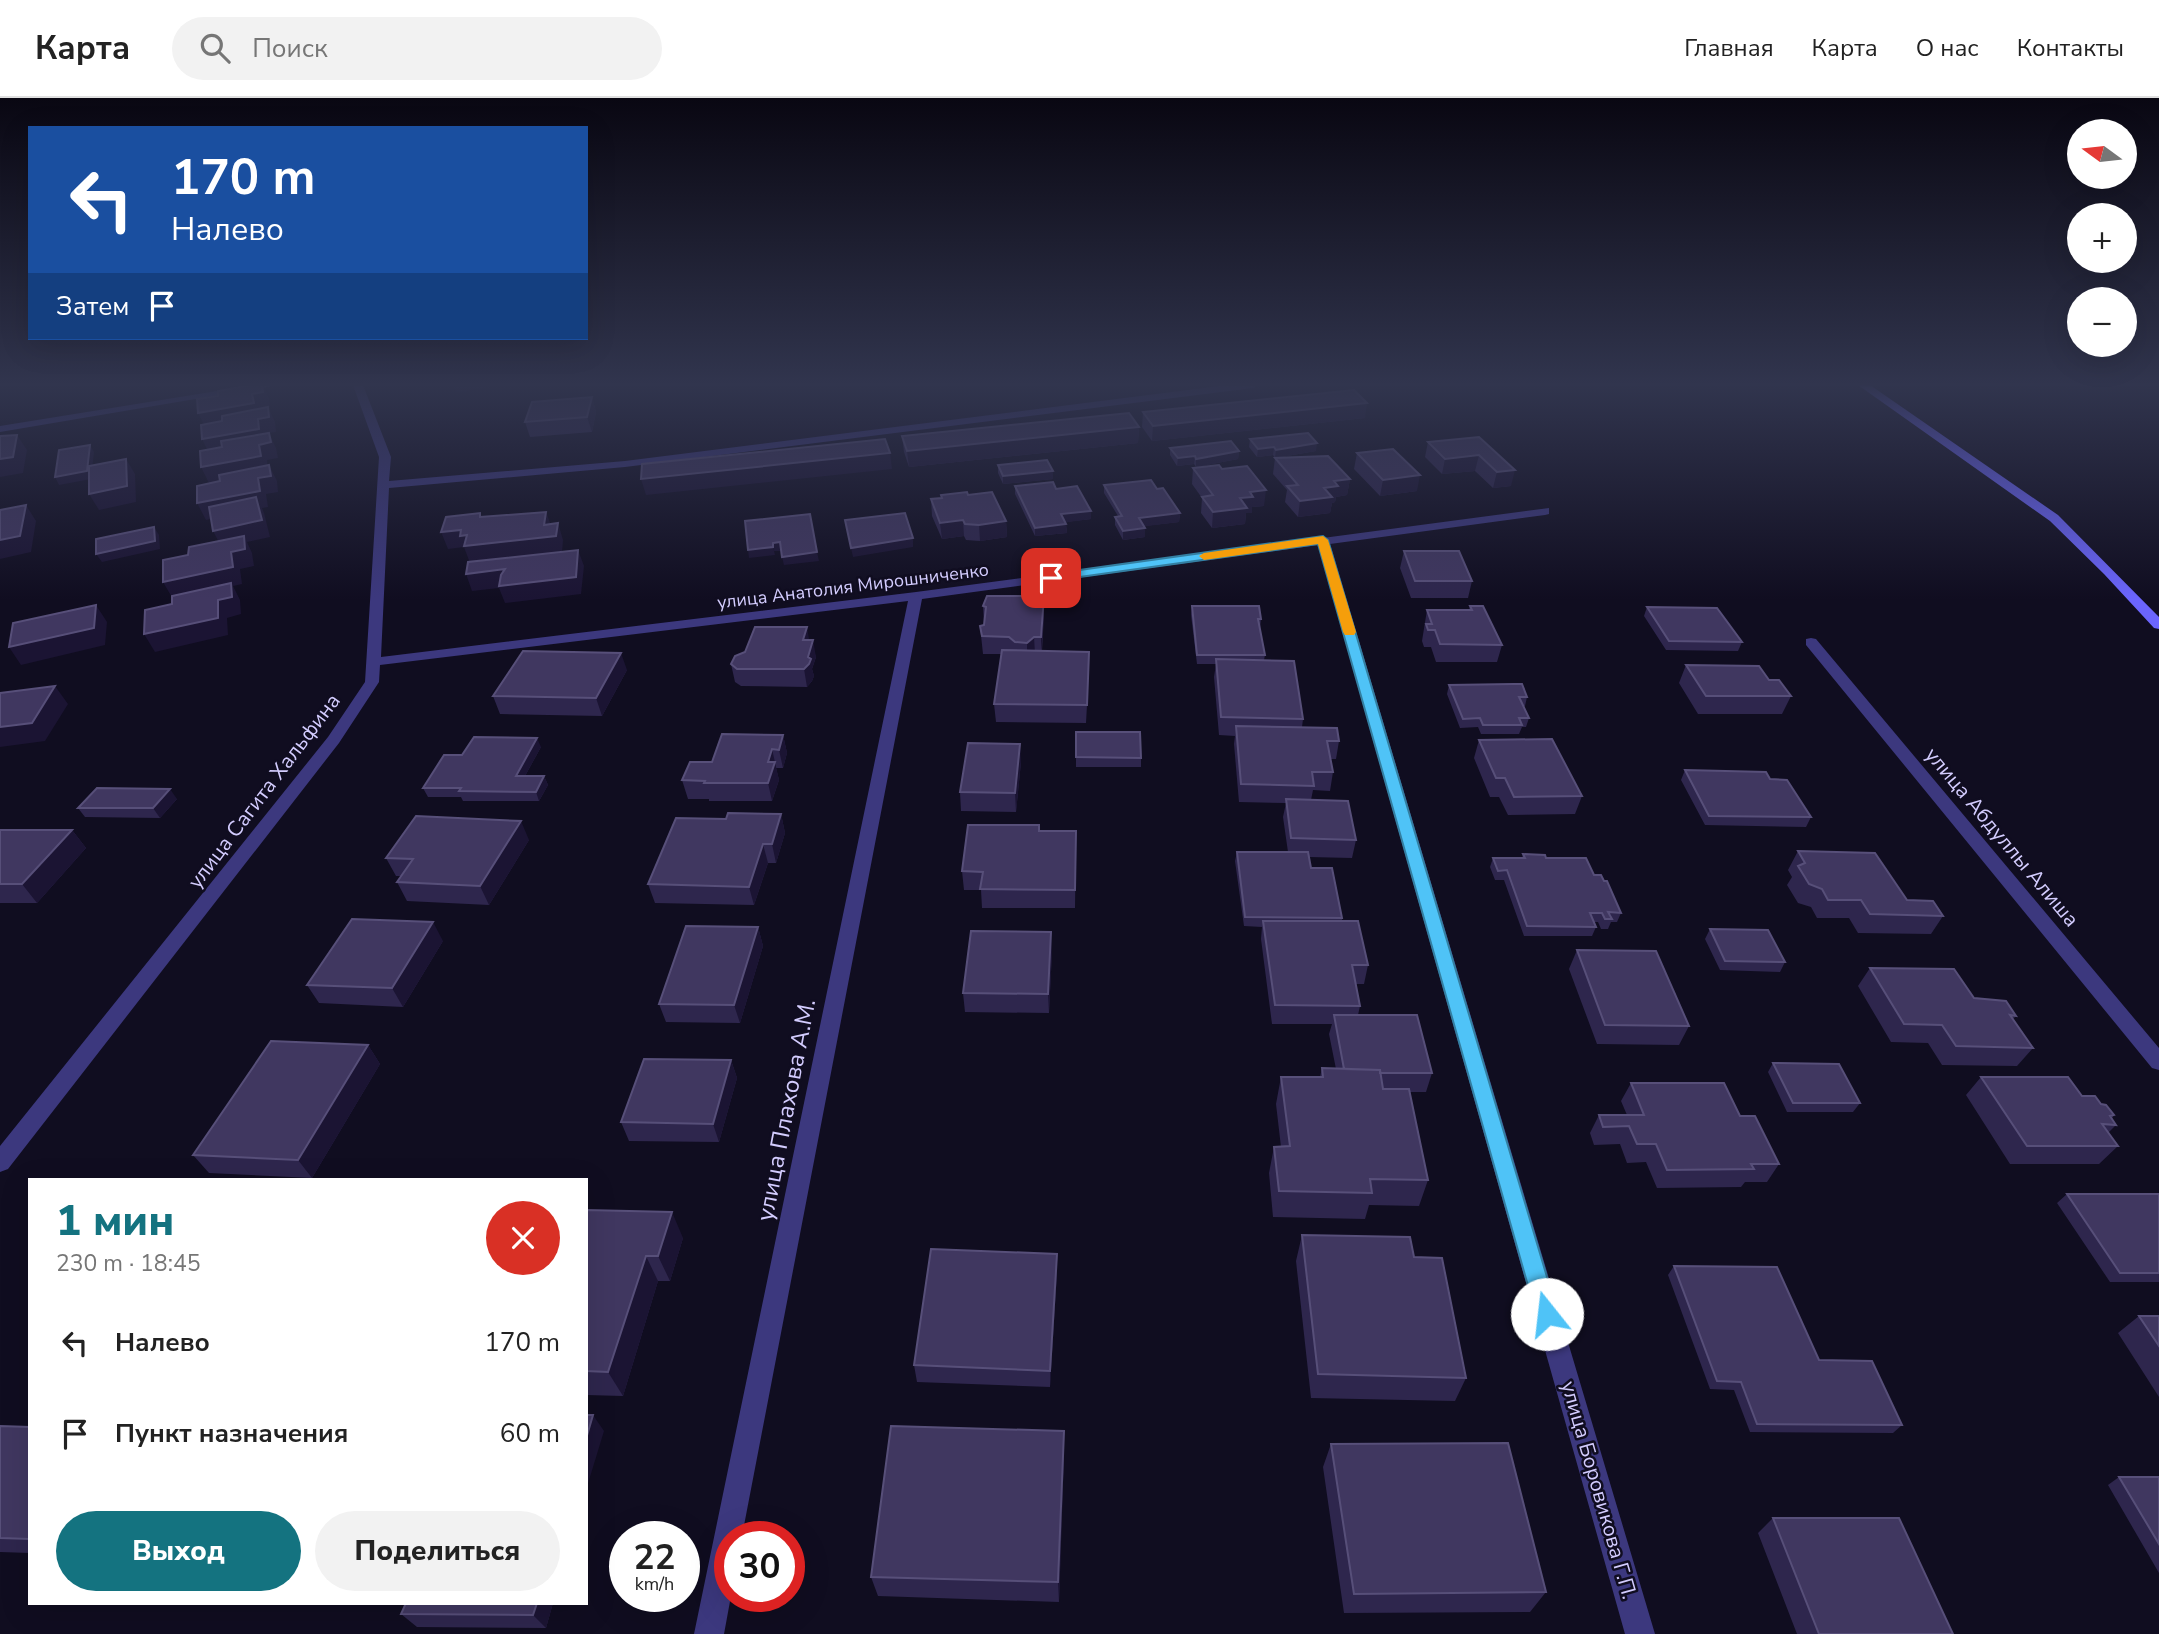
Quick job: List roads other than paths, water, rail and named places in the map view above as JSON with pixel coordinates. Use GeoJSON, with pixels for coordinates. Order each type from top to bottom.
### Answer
{"type":"FeatureCollection","features":[{"type":"Feature","properties":{"kind":"street","name":"улица Сагита Хальфина"},"geometry":{"type":"LineString","coordinates":[[0,1162],[334,740],[372,682],[385,457]]}},
{"type":"Feature","properties":{"kind":"street"},"geometry":{"type":"LineString","coordinates":[[383,485],[683,457]]}},
{"type":"Feature","properties":{"kind":"street"},"geometry":{"type":"LineString","coordinates":[[1966,457],[2054,518],[2109,571],[2159,625]]}},
{"type":"Feature","properties":{"kind":"street","name":"улица Анатолия Мирошниченко"},"geometry":{"type":"LineString","coordinates":[[373,662],[915,596],[1545,512]]}},
{"type":"Feature","properties":{"kind":"street","name":"улица Боровикова Г.П."},"geometry":{"type":"LineString","coordinates":[[1323,540],[1640,1634]]}},
{"type":"Feature","properties":{"kind":"street","name":"улица Плахова А.М."},"geometry":{"type":"LineString","coordinates":[[709,1634],[915,596]]}},
{"type":"Feature","properties":{"kind":"street","name":"улица Абдуллы Алиша"},"geometry":{"type":"LineString","coordinates":[[1811,642],[2159,1062]]}}]}
